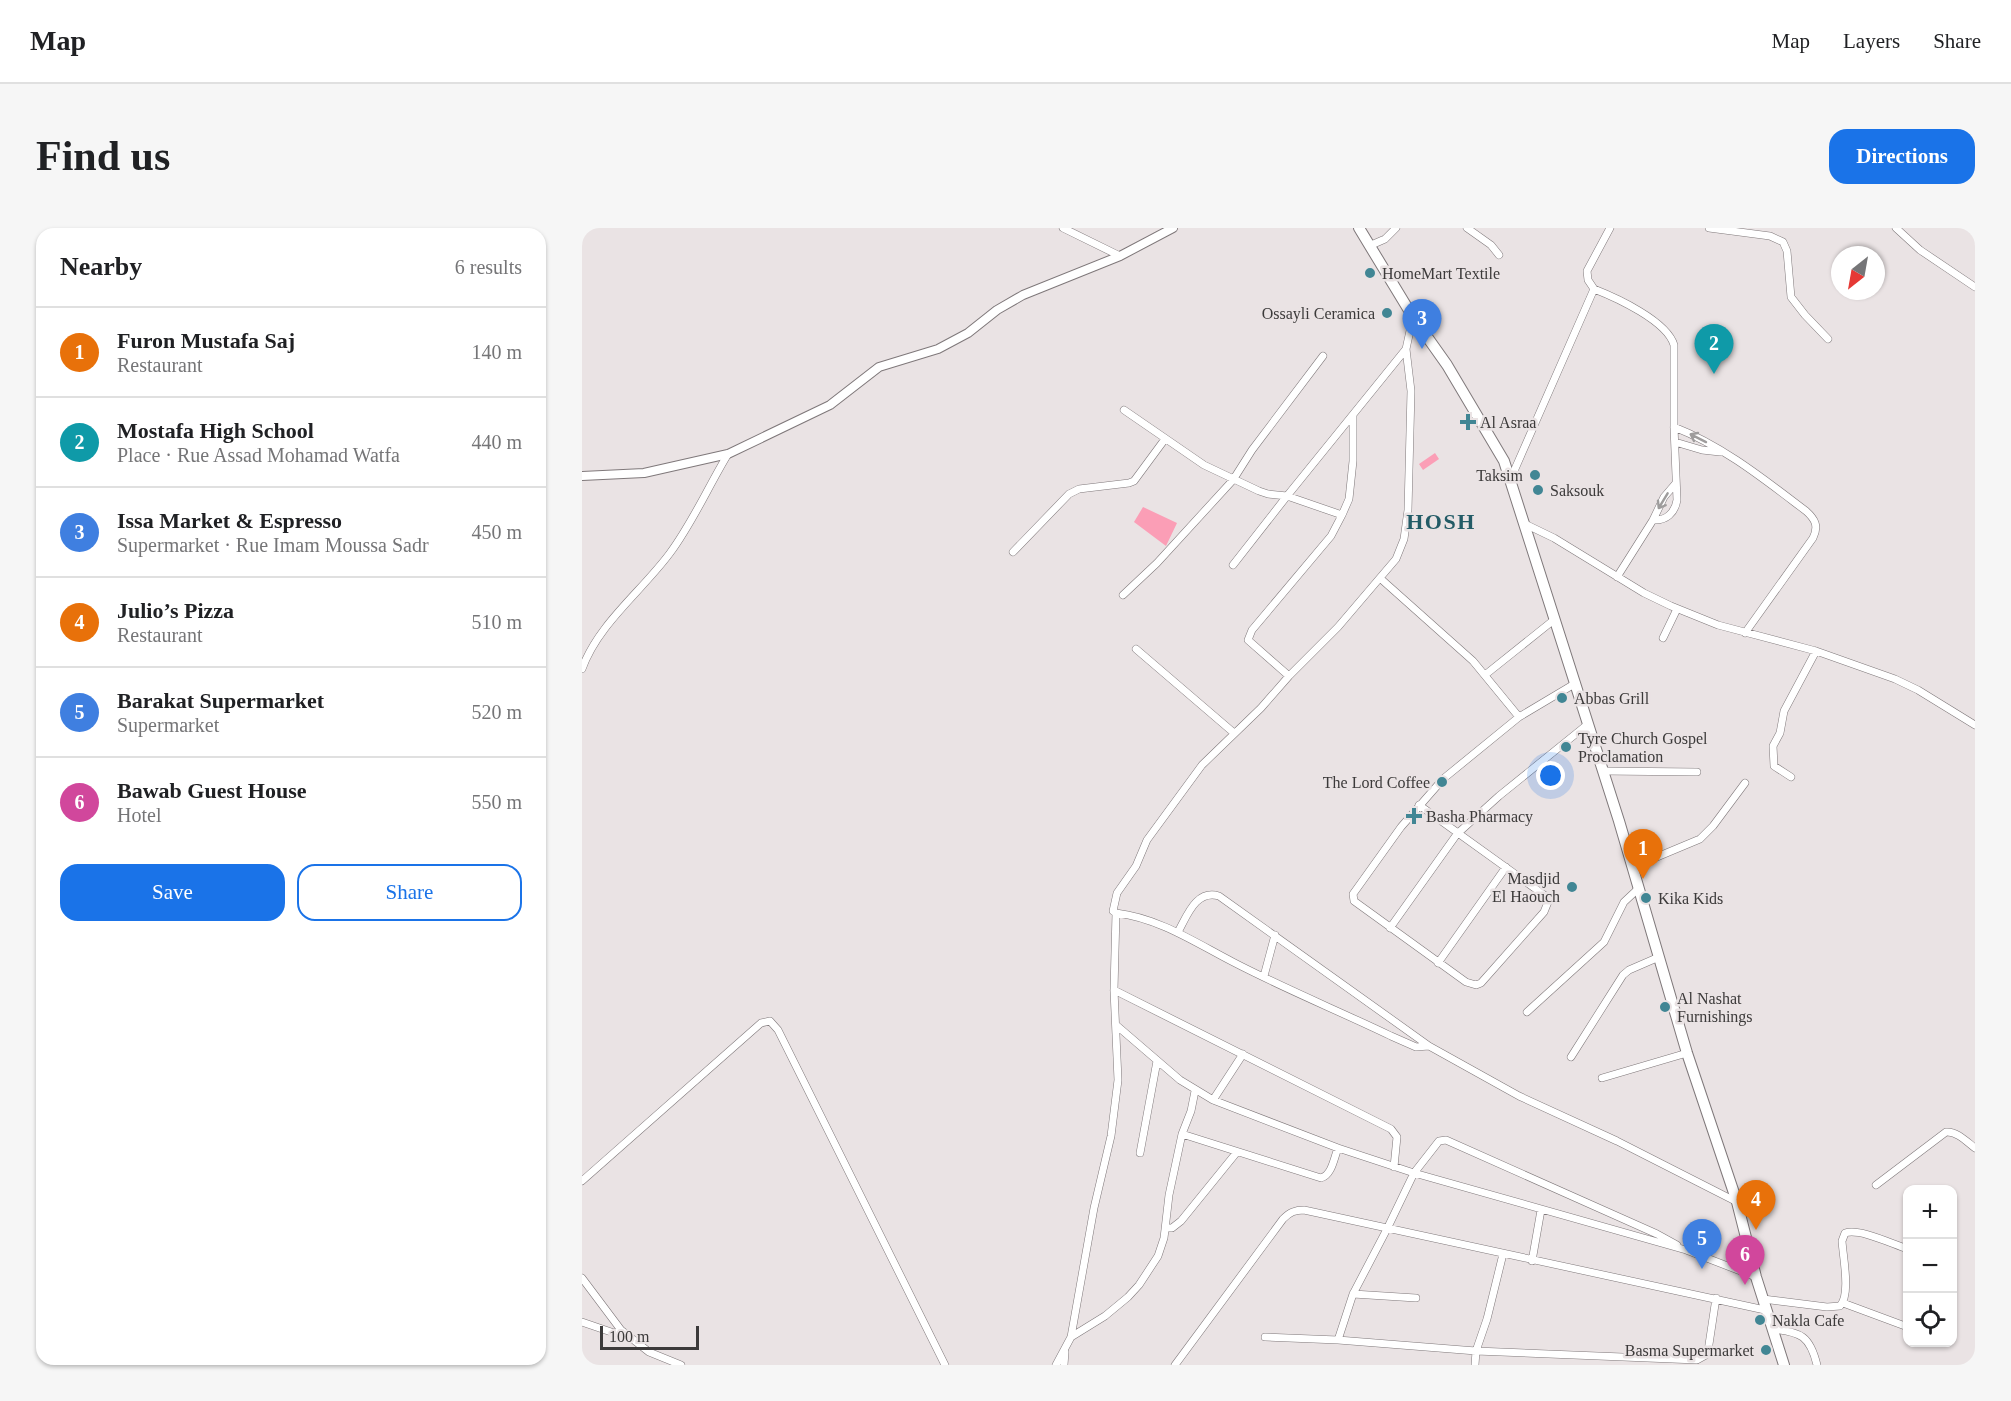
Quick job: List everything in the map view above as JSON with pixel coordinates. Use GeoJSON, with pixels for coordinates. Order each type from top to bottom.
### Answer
{"type":"FeatureCollection","features":[{"type":"Feature","properties":{"kind":"main road"},"geometry":{"type":"LineString","coordinates":[[1359,228],[1413,317],[1447,364],[1488,430],[1511,478],[1633,867],[1687,1053],[1737,1202],[1764,1305],[1784,1365]]}},
{"type":"Feature","properties":{"kind":"street"},"geometry":{"type":"LineString","coordinates":[[1063,228],[1120,256]]}},
{"type":"Feature","properties":{"kind":"street"},"geometry":{"type":"LineString","coordinates":[[582,476],[644,473],[728,454],[830,405],[879,367],[938,349],[968,333],[997,310],[1023,295],[1120,256],[1173,228]]}},
{"type":"Feature","properties":{"kind":"street"},"geometry":{"type":"LineString","coordinates":[[1369,246],[1385,239],[1396,228]]}},
{"type":"Feature","properties":{"kind":"street"},"geometry":{"type":"LineString","coordinates":[[1467,228],[1491,245],[1500,255]]}},
{"type":"Feature","properties":{"kind":"street"},"geometry":{"type":"LineString","coordinates":[[1610,228],[1587,271],[1588,280],[1594,289],[1626,303],[1664,330],[1673,341],[1675,352],[1674,427],[1677,500],[1674,511],[1659,521],[1653,520]]}},
{"type":"Feature","properties":{"kind":"street"},"geometry":{"type":"LineString","coordinates":[[1709,228],[1770,236],[1783,242],[1787,251],[1791,297],[1828,339]]}},
{"type":"Feature","properties":{"kind":"street"},"geometry":{"type":"LineString","coordinates":[[1896,228],[1920,250],[1975,287]]}},
{"type":"Feature","properties":{"kind":"street"},"geometry":{"type":"LineString","coordinates":[[1511,478],[1594,289]]}},
{"type":"Feature","properties":{"kind":"street"},"geometry":{"type":"LineString","coordinates":[[1056,1365],[1071,1337],[1094,1208],[1111,1136],[1118,1080],[1114,990],[1116,913],[1113,910],[1114,899],[1136,866],[1147,840],[1202,765],[1261,708],[1381,579],[1396,559],[1406,525],[1411,391],[1406,349],[1413,317]]}},
{"type":"Feature","properties":{"kind":"street"},"geometry":{"type":"LineString","coordinates":[[1233,565],[1406,349]]}},
{"type":"Feature","properties":{"kind":"street"},"geometry":{"type":"LineString","coordinates":[[1123,595],[1163,556],[1233,480],[1252,450],[1323,356]]}},
{"type":"Feature","properties":{"kind":"street"},"geometry":{"type":"LineString","coordinates":[[1124,410],[1204,465],[1233,480],[1268,494],[1287,496],[1342,515]]}},
{"type":"Feature","properties":{"kind":"street"},"geometry":{"type":"LineString","coordinates":[[1289,676],[1248,639],[1331,536],[1342,515],[1349,499],[1353,415]]}},
{"type":"Feature","properties":{"kind":"street"},"geometry":{"type":"LineString","coordinates":[[1674,427],[1700,438],[1752,471],[1806,511],[1816,522],[1813,538],[1745,633]]}},
{"type":"Feature","properties":{"kind":"street"},"geometry":{"type":"LineString","coordinates":[[1014,552],[1074,491],[1134,481],[1165,439]]}},
{"type":"Feature","properties":{"kind":"street"},"geometry":{"type":"LineString","coordinates":[[1675,442],[1702,450],[1720,452]]}},
{"type":"Feature","properties":{"kind":"street"},"geometry":{"type":"LineString","coordinates":[[582,669],[590,653],[616,616],[672,551],[728,454]]}},
{"type":"Feature","properties":{"kind":"street"},"geometry":{"type":"LineString","coordinates":[[1617,577],[1653,520],[1664,497],[1676,483]]}},
{"type":"Feature","properties":{"kind":"street"},"geometry":{"type":"LineString","coordinates":[[1525,524],[1554,538],[1644,593],[1677,609],[1718,625],[1816,651],[1909,685],[1975,725]]}},
{"type":"Feature","properties":{"kind":"street"},"geometry":{"type":"LineString","coordinates":[[1381,579],[1460,648],[1518,717]]}},
{"type":"Feature","properties":{"kind":"street"},"geometry":{"type":"LineString","coordinates":[[1663,638],[1677,609]]}},
{"type":"Feature","properties":{"kind":"street"},"geometry":{"type":"LineString","coordinates":[[1485,675],[1556,619]]}},
{"type":"Feature","properties":{"kind":"street"},"geometry":{"type":"LineString","coordinates":[[1136,649],[1234,733]]}},
{"type":"Feature","properties":{"kind":"street"},"geometry":{"type":"LineString","coordinates":[[1791,777],[1774,766],[1773,746],[1780,733],[1784,711],[1816,651]]}},
{"type":"Feature","properties":{"kind":"street"},"geometry":{"type":"LineString","coordinates":[[1419,805],[1547,897],[1548,902],[1544,912],[1481,983],[1476,985],[1466,982],[1390,928],[1354,901],[1353,894],[1371,866],[1419,805],[1443,779],[1518,717],[1576,683]]}},
{"type":"Feature","properties":{"kind":"street"},"geometry":{"type":"LineString","coordinates":[[1390,928],[1457,834],[1499,796],[1588,724]]}},
{"type":"Feature","properties":{"kind":"street"},"geometry":{"type":"LineString","coordinates":[[1603,771],[1697,772]]}},
{"type":"Feature","properties":{"kind":"street"},"geometry":{"type":"LineString","coordinates":[[1633,867],[1700,839],[1713,826],[1745,783]]}},
{"type":"Feature","properties":{"kind":"street"},"geometry":{"type":"LineString","coordinates":[[1438,963],[1506,867]]}},
{"type":"Feature","properties":{"kind":"street"},"geometry":{"type":"LineString","coordinates":[[1527,1012],[1604,942],[1624,902],[1639,888]]}},
{"type":"Feature","properties":{"kind":"street"},"geometry":{"type":"LineString","coordinates":[[1178,932],[1197,901],[1206,894],[1212,894],[1233,905],[1429,1046],[1520,1095],[1737,1202]]}},
{"type":"Feature","properties":{"kind":"street"},"geometry":{"type":"LineString","coordinates":[[1116,913],[1133,916],[1178,932],[1264,976],[1391,1036],[1416,1047],[1429,1046]]}},
{"type":"Feature","properties":{"kind":"street"},"geometry":{"type":"LineString","coordinates":[[1264,976],[1275,935]]}},
{"type":"Feature","properties":{"kind":"street"},"geometry":{"type":"LineString","coordinates":[[1571,1057],[1623,975],[1659,957]]}},
{"type":"Feature","properties":{"kind":"street"},"geometry":{"type":"LineString","coordinates":[[1114,990],[1391,1129],[1397,1137],[1394,1167]]}},
{"type":"Feature","properties":{"kind":"street"},"geometry":{"type":"LineString","coordinates":[[1391,1019],[1391,1036]]}},
{"type":"Feature","properties":{"kind":"street"},"geometry":{"type":"LineString","coordinates":[[582,1181],[760,1023],[770,1021],[778,1030],[945,1365]]}},
{"type":"Feature","properties":{"kind":"street"},"geometry":{"type":"LineString","coordinates":[[1116,1025],[1195,1091],[1213,1100],[1394,1167],[1686,1250],[1756,1277]]}},
{"type":"Feature","properties":{"kind":"street"},"geometry":{"type":"LineString","coordinates":[[1602,1077],[1687,1053]]}},
{"type":"Feature","properties":{"kind":"street"},"geometry":{"type":"LineString","coordinates":[[1213,1100],[1243,1054]]}},
{"type":"Feature","properties":{"kind":"street"},"geometry":{"type":"LineString","coordinates":[[1140,1153],[1157,1061]]}},
{"type":"Feature","properties":{"kind":"street"},"geometry":{"type":"LineString","coordinates":[[1071,1337],[1105,1316],[1138,1285],[1158,1256],[1166,1228],[1169,1195],[1182,1134],[1191,1111],[1195,1091]]}},
{"type":"Feature","properties":{"kind":"street"},"geometry":{"type":"LineString","coordinates":[[1876,1185],[1946,1132],[1956,1134],[1975,1148]]}},
{"type":"Feature","properties":{"kind":"street"},"geometry":{"type":"LineString","coordinates":[[1182,1134],[1321,1178],[1329,1173],[1338,1148]]}},
{"type":"Feature","properties":{"kind":"street"},"geometry":{"type":"LineString","coordinates":[[1338,1340],[1353,1294],[1414,1173],[1438,1141],[1446,1140],[1657,1234],[1686,1250]]}},
{"type":"Feature","properties":{"kind":"street"},"geometry":{"type":"LineString","coordinates":[[1166,1228],[1172,1228],[1181,1221],[1237,1152]]}},
{"type":"Feature","properties":{"kind":"street"},"geometry":{"type":"LineString","coordinates":[[1175,1365],[1264,1244],[1292,1211],[1304,1210],[1532,1261],[1716,1298],[1764,1305],[1840,1306],[1846,1293],[1842,1241],[1845,1233],[1859,1232],[1903,1247]]}},
{"type":"Feature","properties":{"kind":"street"},"geometry":{"type":"LineString","coordinates":[[1532,1261],[1541,1210]]}},
{"type":"Feature","properties":{"kind":"street"},"geometry":{"type":"LineString","coordinates":[[1601,1225],[1605,1219],[1604,1211]]}},
{"type":"Feature","properties":{"kind":"street"},"geometry":{"type":"LineString","coordinates":[[1475,1365],[1476,1351],[1487,1319],[1503,1254]]}},
{"type":"Feature","properties":{"kind":"street"},"geometry":{"type":"LineString","coordinates":[[582,1278],[621,1330],[649,1352],[681,1365]]}},
{"type":"Feature","properties":{"kind":"street"},"geometry":{"type":"LineString","coordinates":[[1353,1294],[1416,1298]]}},
{"type":"Feature","properties":{"kind":"street"},"geometry":{"type":"LineString","coordinates":[[1265,1337],[1338,1340],[1476,1351],[1697,1360],[1706,1356],[1708,1351],[1716,1298]]}},
{"type":"Feature","properties":{"kind":"street"},"geometry":{"type":"LineString","coordinates":[[1843,1303],[1903,1325]]}},
{"type":"Feature","properties":{"kind":"street"},"geometry":{"type":"LineString","coordinates":[[582,1322],[614,1333],[621,1330]]}},
{"type":"Feature","properties":{"kind":"street"},"geometry":{"type":"LineString","coordinates":[[1773,1329],[1791,1331],[1804,1337],[1814,1351],[1817,1365]]}},
{"type":"Feature","properties":{"kind":"street"},"geometry":{"type":"LineString","coordinates":[[1064,1365],[1065,1349]]}},
{"type":"Feature","properties":{"kind":"shaded area"},"geometry":{"type":"Polygon","coordinates":[[[1435,453],[1439,459],[1423,470],[1419,464],[1435,453]]]}},
{"type":"Feature","properties":{"kind":"shaded area"},"geometry":{"type":"Polygon","coordinates":[[[1143,507],[1177,523],[1166,546],[1134,522],[1143,507]]]}},
{"type":"Feature","properties":{"kind":"place","name":"HomeMart Textile"},"geometry":{"type":"Point","coordinates":[1370,273]}},
{"type":"Feature","properties":{"kind":"place","name":"Ossayli Ceramica"},"geometry":{"type":"Point","coordinates":[1387,313]}},
{"type":"Feature","properties":{"kind":"place","name":"Issa Market & Espresso"},"geometry":{"type":"Point","coordinates":[1422,349]}},
{"type":"Feature","properties":{"kind":"place","name":"Mostafa High School"},"geometry":{"type":"Point","coordinates":[1714,374]}},
{"type":"Feature","properties":{"kind":"place","name":"Al Asraa"},"geometry":{"type":"Point","coordinates":[1468,422]}},
{"type":"Feature","properties":{"kind":"place","name":"Taksim"},"geometry":{"type":"Point","coordinates":[1535,475]}},
{"type":"Feature","properties":{"kind":"place","name":"Saksouk"},"geometry":{"type":"Point","coordinates":[1538,490]}},
{"type":"Feature","properties":{"kind":"place","name":"Abbas Grill"},"geometry":{"type":"Point","coordinates":[1562,698]}},
{"type":"Feature","properties":{"kind":"place","name":"Tyre Church Gospel Proclamation"},"geometry":{"type":"Point","coordinates":[1566,747]}},
{"type":"Feature","properties":{"kind":"place","name":"The Lord Coffee"},"geometry":{"type":"Point","coordinates":[1442,782]}},
{"type":"Feature","properties":{"kind":"place","name":"Basha Pharmacy"},"geometry":{"type":"Point","coordinates":[1414,816]}},
{"type":"Feature","properties":{"kind":"place","name":"Furon Mustafa Saj"},"geometry":{"type":"Point","coordinates":[1643,879]}},
{"type":"Feature","properties":{"kind":"place","name":"Masdjid El Haouch"},"geometry":{"type":"Point","coordinates":[1572,887]}},
{"type":"Feature","properties":{"kind":"place","name":"Kika Kids"},"geometry":{"type":"Point","coordinates":[1646,898]}},
{"type":"Feature","properties":{"kind":"place","name":"Al Nashat Furnishings"},"geometry":{"type":"Point","coordinates":[1665,1007]}},
{"type":"Feature","properties":{"kind":"place","name":"Julio’s Pizza"},"geometry":{"type":"Point","coordinates":[1756,1230]}},
{"type":"Feature","properties":{"kind":"place","name":"Barakat Supermarket"},"geometry":{"type":"Point","coordinates":[1702,1269]}},
{"type":"Feature","properties":{"kind":"place","name":"Bawab Guest House"},"geometry":{"type":"Point","coordinates":[1745,1285]}},
{"type":"Feature","properties":{"kind":"place","name":"Nakla Cafe"},"geometry":{"type":"Point","coordinates":[1760,1320]}},
{"type":"Feature","properties":{"kind":"place","name":"Basma Supermarket"},"geometry":{"type":"Point","coordinates":[1766,1350]}},
{"type":"Feature","properties":{"kind":"district","name":"HOSH"},"geometry":{"type":"Point","coordinates":[1441,521]}}]}
